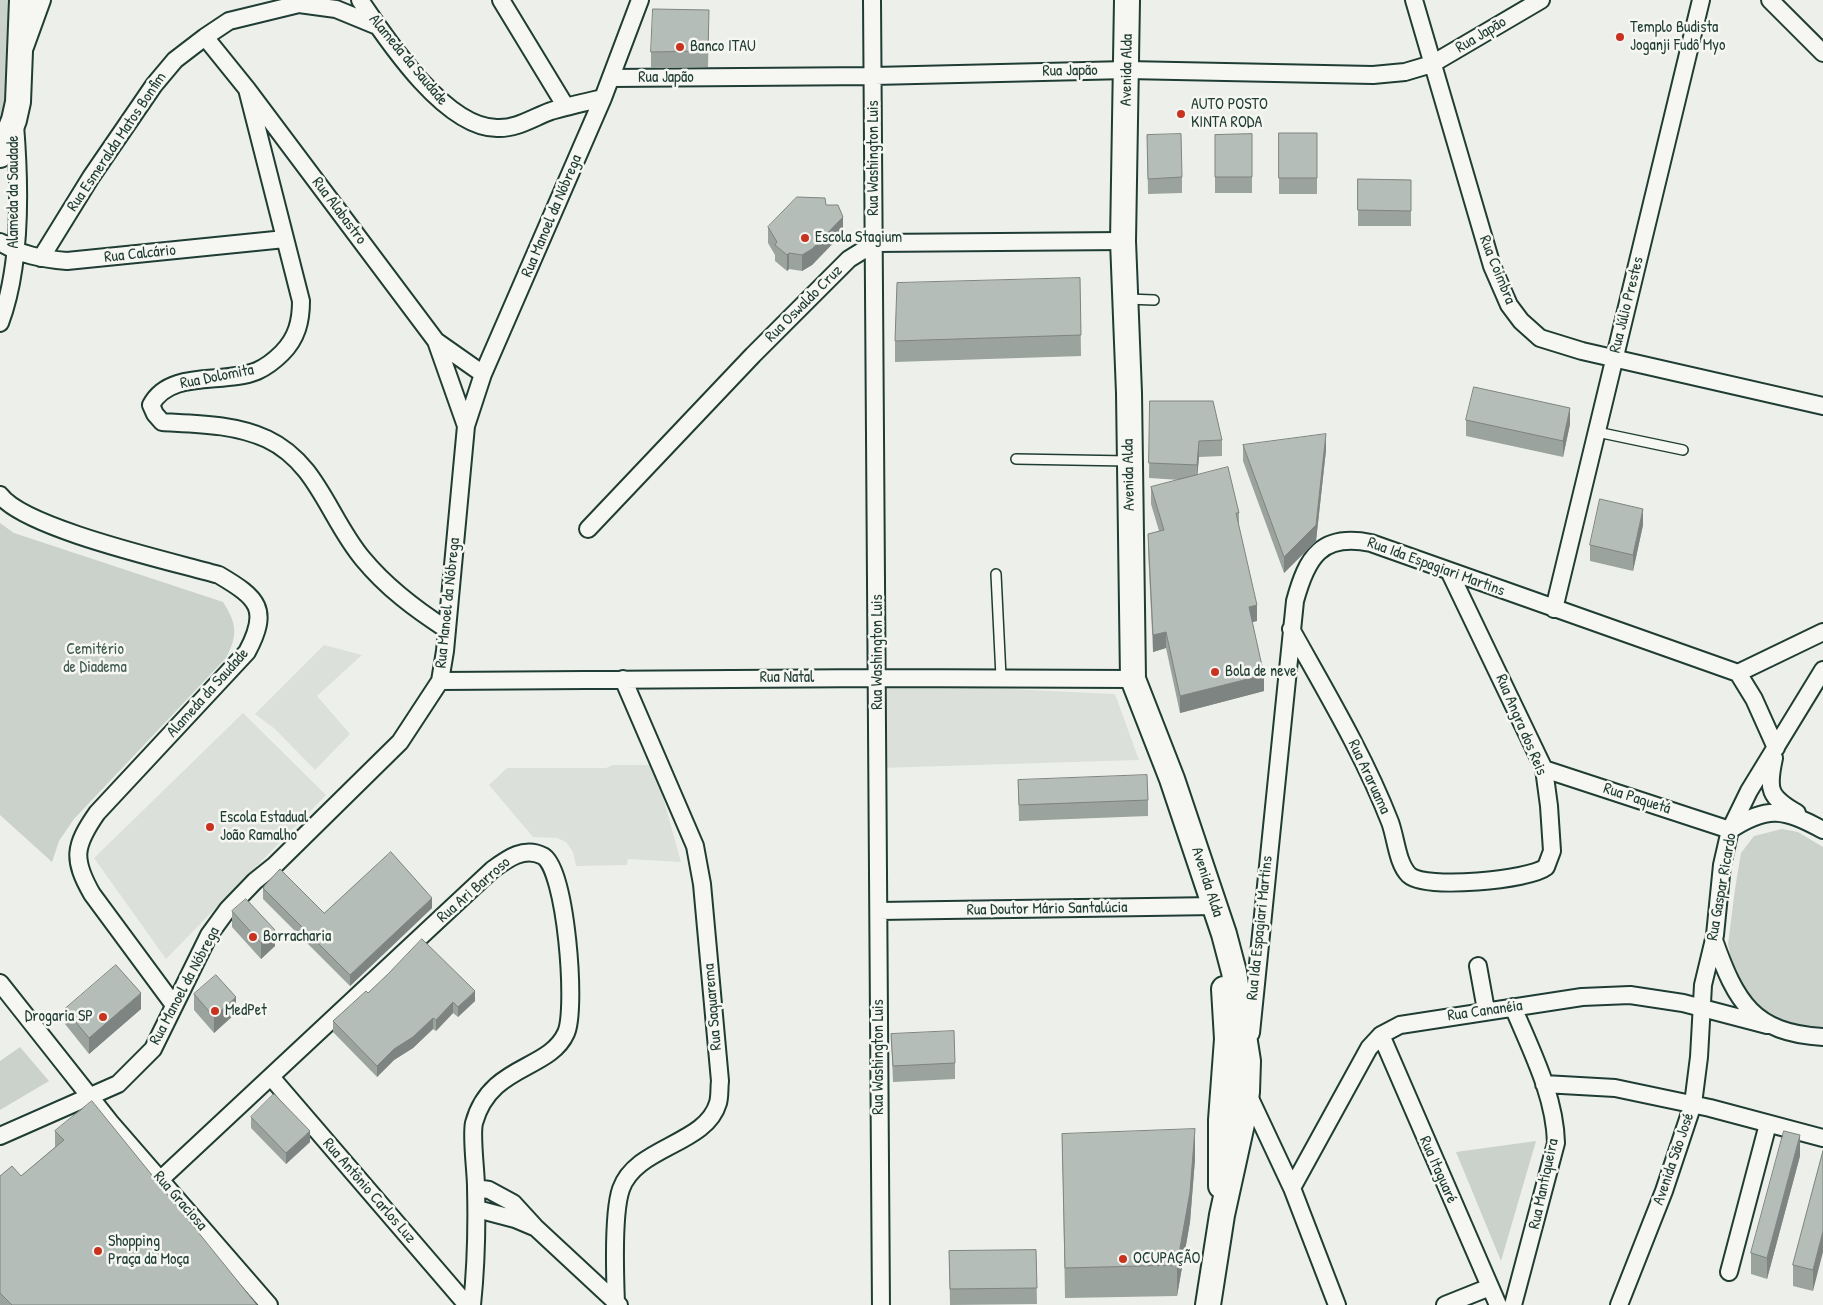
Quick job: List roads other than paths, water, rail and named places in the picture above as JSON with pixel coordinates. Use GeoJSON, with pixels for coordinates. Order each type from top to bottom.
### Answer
{"type":"FeatureCollection","features":[{"type":"Feature","properties":{"kind":"main road"},"geometry":{"type":"LineString","coordinates":[[0,155],[14,120],[21,56],[22,0]]}},
{"type":"Feature","properties":{"kind":"main road","name":"Avenida Alda"},"geometry":{"type":"LineString","coordinates":[[1127,0],[1123,241],[1133,679],[1172,779],[1224,934],[1234,972],[1248,1061],[1247,1092],[1230,1186],[1222,1215],[1208,1305]]}},
{"type":"Feature","properties":{"kind":"main road","name":"Avenida Alda"},"geometry":{"type":"LineString","coordinates":[[1222,1215],[1219,1158],[1227,1039],[1223,967],[1224,934]]}},
{"type":"Feature","properties":{"kind":"main road"},"geometry":{"type":"LineString","coordinates":[[1227,1039],[1247,1092]]}},
{"type":"Feature","properties":{"kind":"street"},"geometry":{"type":"LineString","coordinates":[[21,56],[42,0]]}},
{"type":"Feature","properties":{"kind":"street","name":"Alameda da Saudade"},"geometry":{"type":"LineString","coordinates":[[360,0],[375,24],[440,102],[461,118],[498,128],[520,124],[566,107],[603,98]]}},
{"type":"Feature","properties":{"kind":"street"},"geometry":{"type":"LineString","coordinates":[[501,0],[566,107]]}},
{"type":"Feature","properties":{"kind":"street","name":"Rua Manoel da Nóbrega"},"geometry":{"type":"LineString","coordinates":[[0,1136],[118,1084],[152,1049],[196,957],[228,909],[400,742],[440,681],[466,426],[483,374],[603,98],[640,0]]}},
{"type":"Feature","properties":{"kind":"street","name":"Rua Washington Luis"},"geometry":{"type":"LineString","coordinates":[[872,0],[881,1305]]}},
{"type":"Feature","properties":{"kind":"street","name":"Rua Coimbra"},"geometry":{"type":"LineString","coordinates":[[1414,0],[1472,214],[1509,305],[1521,321],[1526,333],[1614,358],[1823,406]]}},
{"type":"Feature","properties":{"kind":"street","name":"Rua Japão"},"geometry":{"type":"LineString","coordinates":[[611,78],[874,76],[1127,70],[1373,75],[1405,72],[1432,64],[1541,0]]}},
{"type":"Feature","properties":{"kind":"street","name":"Rua Júlio Prestes"},"geometry":{"type":"LineString","coordinates":[[1554,609],[1701,0]]}},
{"type":"Feature","properties":{"kind":"street"},"geometry":{"type":"LineString","coordinates":[[1770,0],[1823,53]]}},
{"type":"Feature","properties":{"kind":"street","name":"Rua Esmeralda Matos Bonfim"},"geometry":{"type":"LineString","coordinates":[[40,258],[91,177],[154,85],[175,60],[205,37],[229,21],[299,4],[336,9],[375,24]]}},
{"type":"Feature","properties":{"kind":"street","name":"Rua Alabastro"},"geometry":{"type":"LineString","coordinates":[[205,37],[247,89],[436,342],[483,374]]}},
{"type":"Feature","properties":{"kind":"street","name":"Rua Dolomita"},"geometry":{"type":"LineString","coordinates":[[247,89],[301,301],[301,320],[290,344],[275,360],[257,371],[233,377],[182,382],[162,390],[151,405],[162,422],[229,428],[267,440],[294,458],[319,486],[362,558],[393,591],[413,608],[446,629]]}},
{"type":"Feature","properties":{"kind":"street","name":"Alameda da Saudade"},"geometry":{"type":"LineString","coordinates":[[0,323],[12,279],[14,252],[17,166],[14,120]]}},
{"type":"Feature","properties":{"kind":"street","name":"Rua Calcário"},"geometry":{"type":"LineString","coordinates":[[0,242],[14,252],[27,253],[40,258],[67,261],[285,239]]}},
{"type":"Feature","properties":{"kind":"street"},"geometry":{"type":"LineString","coordinates":[[875,243],[1123,241]]}},
{"type":"Feature","properties":{"kind":"street","name":"Rua Oswaldo Cruz"},"geometry":{"type":"LineString","coordinates":[[588,529],[753,355],[849,259],[875,243]]}},
{"type":"Feature","properties":{"kind":"street"},"geometry":{"type":"LineString","coordinates":[[436,342],[466,426]]}},
{"type":"Feature","properties":{"kind":"street","name":"Alameda da Saudade"},"geometry":{"type":"LineString","coordinates":[[0,495],[6,504],[48,524],[219,575],[241,588],[254,600],[260,617],[256,635],[247,652],[220,683],[96,813],[82,834],[76,854],[81,874],[92,894],[174,1005]]}},
{"type":"Feature","properties":{"kind":"street","name":"Rua Ida Espagiari Martins"},"geometry":{"type":"LineString","coordinates":[[1248,1061],[1291,629],[1302,576],[1314,554],[1331,543],[1350,538],[1371,542],[1450,572],[1738,673]]}},
{"type":"Feature","properties":{"kind":"street","name":"Rua Angra dos Reis"},"geometry":{"type":"LineString","coordinates":[[1450,572],[1544,769],[1550,806],[1552,851],[1546,867],[1531,875],[1469,882]]}},
{"type":"Feature","properties":{"kind":"street","name":"Rua Araruama"},"geometry":{"type":"LineString","coordinates":[[1291,629],[1358,752],[1390,822],[1405,869],[1410,876],[1418,880],[1469,882]]}},
{"type":"Feature","properties":{"kind":"street"},"geometry":{"type":"LineString","coordinates":[[1776,748],[1754,699],[1738,673],[1823,632]]}},
{"type":"Feature","properties":{"kind":"street","name":"Rua Gaspar Ricardo"},"geometry":{"type":"LineString","coordinates":[[1701,1007],[1707,961],[1714,940],[1722,865],[1730,830],[1749,791],[1823,670]]}},
{"type":"Feature","properties":{"kind":"street","name":"Rua Natal"},"geometry":{"type":"LineString","coordinates":[[440,681],[623,678],[1001,677],[1133,679]]}},
{"type":"Feature","properties":{"kind":"street","name":"Rua Saquarema"},"geometry":{"type":"LineString","coordinates":[[618,1304],[615,1278],[620,1190],[630,1172],[654,1154],[708,1122],[718,1104],[720,1080],[702,884],[695,846],[623,678]]}},
{"type":"Feature","properties":{"kind":"street","name":"Rua Gaspar Ricardo"},"geometry":{"type":"LineString","coordinates":[[1776,748],[1769,781],[1772,792],[1777,801],[1806,821]]}},
{"type":"Feature","properties":{"kind":"street","name":"Rua Paquetá"},"geometry":{"type":"LineString","coordinates":[[1544,769],[1730,830]]}},
{"type":"Feature","properties":{"kind":"street"},"geometry":{"type":"LineString","coordinates":[[1730,830],[1749,818],[1767,812],[1785,814],[1806,821],[1823,830]]}},
{"type":"Feature","properties":{"kind":"street","name":"Rua Ari Barroso"},"geometry":{"type":"LineString","coordinates":[[162,1179],[492,870],[509,857],[527,851],[544,857],[553,869],[558,886],[571,971],[567,1032],[556,1047],[512,1073],[491,1089],[481,1105],[474,1124],[477,1209],[472,1305]]}},
{"type":"Feature","properties":{"kind":"street","name":"Rua Doutor Mário Santalúcia"},"geometry":{"type":"LineString","coordinates":[[878,911],[1215,906]]}},
{"type":"Feature","properties":{"kind":"street"},"geometry":{"type":"LineString","coordinates":[[1714,940],[1727,976],[1737,994],[1748,1009],[1767,1025]]}},
{"type":"Feature","properties":{"kind":"street"},"geometry":{"type":"LineString","coordinates":[[1478,966],[1486,1010]]}},
{"type":"Feature","properties":{"kind":"street","name":"Rua Graciosa"},"geometry":{"type":"LineString","coordinates":[[0,983],[91,1096],[269,1305]]}},
{"type":"Feature","properties":{"kind":"street","name":"Rua Cananéia"},"geometry":{"type":"LineString","coordinates":[[1292,1188],[1369,1048],[1381,1035],[1410,1022],[1582,998],[1630,995],[1701,1007],[1797,1034],[1823,1037]]}},
{"type":"Feature","properties":{"kind":"street","name":"Rua Mantiqueira"},"geometry":{"type":"LineString","coordinates":[[1513,1007],[1544,1084],[1555,1126],[1556,1143],[1513,1305]]}},
{"type":"Feature","properties":{"kind":"street","name":"Avenida São José"},"geometry":{"type":"LineString","coordinates":[[1619,1305],[1664,1191],[1693,1104],[1700,1057],[1701,1007]]}},
{"type":"Feature","properties":{"kind":"street","name":"Rua Itaguaré"},"geometry":{"type":"LineString","coordinates":[[1381,1035],[1498,1305]]}},
{"type":"Feature","properties":{"kind":"street","name":"Rua Antônio Carlos Luz"},"geometry":{"type":"LineString","coordinates":[[271,1077],[468,1305]]}},
{"type":"Feature","properties":{"kind":"street"},"geometry":{"type":"LineString","coordinates":[[1544,1084],[1615,1088],[1693,1104],[1823,1138]]}},
{"type":"Feature","properties":{"kind":"street"},"geometry":{"type":"LineString","coordinates":[[1247,1092],[1292,1188],[1337,1305]]}},
{"type":"Feature","properties":{"kind":"street"},"geometry":{"type":"LineString","coordinates":[[1730,1272],[1768,1124]]}},
{"type":"Feature","properties":{"kind":"street"},"geometry":{"type":"LineString","coordinates":[[476,1188],[489,1190],[513,1203],[535,1227],[618,1304]]}},
{"type":"Feature","properties":{"kind":"street"},"geometry":{"type":"LineString","coordinates":[[477,1209],[515,1219],[535,1227]]}},
{"type":"Feature","properties":{"kind":"street"},"geometry":{"type":"LineString","coordinates":[[1444,1305],[1490,1287]]}},
{"type":"Feature","properties":{"kind":"lane"},"geometry":{"type":"LineString","coordinates":[[1125,299],[1154,300]]}},
{"type":"Feature","properties":{"kind":"lane"},"geometry":{"type":"LineString","coordinates":[[1597,432],[1683,450]]}},
{"type":"Feature","properties":{"kind":"lane"},"geometry":{"type":"LineString","coordinates":[[1016,459],[1128,461]]}},
{"type":"Feature","properties":{"kind":"lane"},"geometry":{"type":"LineString","coordinates":[[996,574],[1001,677]]}},
{"type":"Feature","properties":{"kind":"place","name":"Templo Budista Joganji Fudô Myo"},"geometry":{"type":"Point","coordinates":[1620,37]}},
{"type":"Feature","properties":{"kind":"place","name":"Banco ITAU"},"geometry":{"type":"Point","coordinates":[680,47]}},
{"type":"Feature","properties":{"kind":"place","name":"AUTO POSTO KINTA RODA"},"geometry":{"type":"Point","coordinates":[1181,114]}},
{"type":"Feature","properties":{"kind":"place","name":"Escola Stagium"},"geometry":{"type":"Point","coordinates":[805,238]}},
{"type":"Feature","properties":{"kind":"place","name":"Bola de neve"},"geometry":{"type":"Point","coordinates":[1215,672]}},
{"type":"Feature","properties":{"kind":"place","name":"Escola Estadual João Ramalho"},"geometry":{"type":"Point","coordinates":[210,827]}},
{"type":"Feature","properties":{"kind":"place","name":"Borracharia"},"geometry":{"type":"Point","coordinates":[253,937]}},
{"type":"Feature","properties":{"kind":"place","name":"MedPet"},"geometry":{"type":"Point","coordinates":[215,1011]}},
{"type":"Feature","properties":{"kind":"place","name":"Drogaria SP"},"geometry":{"type":"Point","coordinates":[103,1017]}},
{"type":"Feature","properties":{"kind":"place","name":"Shopping Praça da Moça"},"geometry":{"type":"Point","coordinates":[98,1251]}},
{"type":"Feature","properties":{"kind":"place","name":"OCUPAÇÃO"},"geometry":{"type":"Point","coordinates":[1123,1259]}},
{"type":"Feature","properties":{"kind":"park label","name":"Cemitério de Diadema"},"geometry":{"type":"Point","coordinates":[95,659]}}]}
